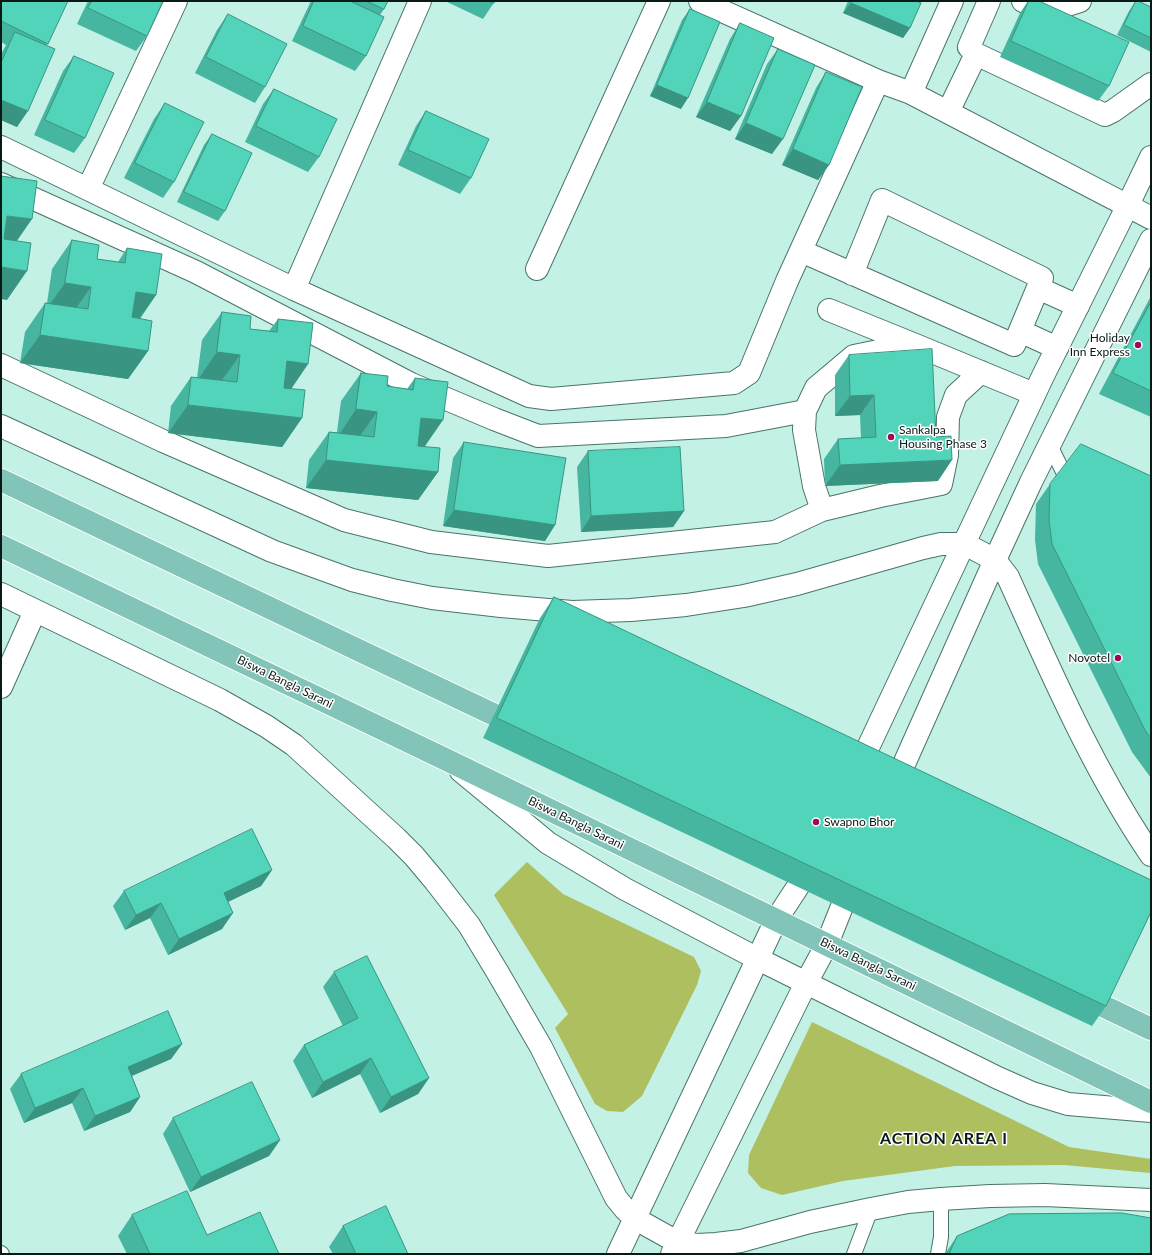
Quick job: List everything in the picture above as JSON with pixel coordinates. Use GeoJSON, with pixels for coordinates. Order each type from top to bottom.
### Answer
{"type":"FeatureCollection","features":[{"type":"Feature","properties":{"kind":"main road"},"geometry":{"type":"LineString","coordinates":[[1,480],[539,736]]}},
{"type":"Feature","properties":{"kind":"main road","name":"Biswa Bangla Sarani"},"geometry":{"type":"LineString","coordinates":[[1,546],[449,761],[1151,1102]]}},
{"type":"Feature","properties":{"kind":"main road"},"geometry":{"type":"LineString","coordinates":[[791,856],[872,894]]}},
{"type":"Feature","properties":{"kind":"main road"},"geometry":{"type":"LineString","coordinates":[[1060,986],[1151,1029]]}},
{"type":"Feature","properties":{"kind":"street"},"geometry":{"type":"LineString","coordinates":[[88,189],[176,1]]}},
{"type":"Feature","properties":{"kind":"street"},"geometry":{"type":"LineString","coordinates":[[294,289],[420,1]]}},
{"type":"Feature","properties":{"kind":"street"},"geometry":{"type":"LineString","coordinates":[[537,269],[659,1]]}},
{"type":"Feature","properties":{"kind":"street"},"geometry":{"type":"LineString","coordinates":[[700,1],[878,81],[911,93],[1151,218]]}},
{"type":"Feature","properties":{"kind":"street"},"geometry":{"type":"LineString","coordinates":[[911,93],[952,1]]}},
{"type":"Feature","properties":{"kind":"street"},"geometry":{"type":"LineString","coordinates":[[989,1],[969,47],[976,54],[1105,114],[1114,112],[1151,84]]}},
{"type":"Feature","properties":{"kind":"street"},"geometry":{"type":"LineString","coordinates":[[1023,1],[1045,12],[1080,1]]}},
{"type":"Feature","properties":{"kind":"street"},"geometry":{"type":"LineString","coordinates":[[948,112],[976,54]]}},
{"type":"Feature","properties":{"kind":"street"},"geometry":{"type":"LineString","coordinates":[[1,147],[294,289],[529,396],[551,399],[734,383],[749,373],[801,251],[878,81]]}},
{"type":"Feature","properties":{"kind":"street"},"geometry":{"type":"LineString","coordinates":[[846,794],[965,544],[1034,394],[1128,207],[1151,157]]}},
{"type":"Feature","properties":{"kind":"street"},"geometry":{"type":"LineString","coordinates":[[1,184],[196,272],[411,384],[494,420],[538,436],[726,426],[805,411]]}},
{"type":"Feature","properties":{"kind":"street"},"geometry":{"type":"LineString","coordinates":[[801,251],[852,274],[1014,345],[1042,278],[882,200],[852,274]]}},
{"type":"Feature","properties":{"kind":"street"},"geometry":{"type":"LineString","coordinates":[[883,812],[995,560],[1035,489],[1050,445],[1151,240]]}},
{"type":"Feature","properties":{"kind":"street"},"geometry":{"type":"LineString","coordinates":[[1038,288],[1078,306]]}},
{"type":"Feature","properties":{"kind":"street"},"geometry":{"type":"LineString","coordinates":[[829,310],[1034,394]]}},
{"type":"Feature","properties":{"kind":"street"},"geometry":{"type":"LineString","coordinates":[[1020,331],[1057,348]]}},
{"type":"Feature","properties":{"kind":"street"},"geometry":{"type":"LineString","coordinates":[[822,510],[814,486],[804,430],[805,411],[816,388],[854,356],[913,344]]}},
{"type":"Feature","properties":{"kind":"street"},"geometry":{"type":"LineString","coordinates":[[1,365],[163,441],[344,520],[431,542],[548,556],[775,532],[822,510],[880,496],[941,484],[947,456],[948,417],[956,395],[981,372]]}},
{"type":"Feature","properties":{"kind":"street"},"geometry":{"type":"LineString","coordinates":[[1,426],[272,552],[352,580],[432,598],[572,612],[631,610],[686,605],[744,596],[797,584],[941,544],[965,544],[995,560],[1008,577],[1074,723],[1114,797],[1151,855]]}},
{"type":"Feature","properties":{"kind":"street"},"geometry":{"type":"LineString","coordinates":[[1,594],[220,700],[266,726],[294,745],[401,842],[435,881],[469,925],[541,1047],[616,1198],[634,1218],[674,1248],[741,1241],[810,1222],[908,1202],[941,1198],[1044,1195],[1151,1200]]}},
{"type":"Feature","properties":{"kind":"street"},"geometry":{"type":"LineString","coordinates":[[1,687],[35,611]]}},
{"type":"Feature","properties":{"kind":"street"},"geometry":{"type":"LineString","coordinates":[[449,761],[548,843],[625,889],[806,983],[1032,1093],[1068,1104],[1151,1111]]}},
{"type":"Feature","properties":{"kind":"street"},"geometry":{"type":"LineString","coordinates":[[618,1254],[776,920],[813,866],[823,845]]}},
{"type":"Feature","properties":{"kind":"street"},"geometry":{"type":"LineString","coordinates":[[674,1248],[806,983],[827,944],[860,862]]}},
{"type":"Feature","properties":{"kind":"lane"},"geometry":{"type":"LineString","coordinates":[[1050,445],[1076,498]]}},
{"type":"Feature","properties":{"kind":"lane"},"geometry":{"type":"LineString","coordinates":[[938,1254],[941,1198]]}},
{"type":"Feature","properties":{"kind":"lane"},"geometry":{"type":"LineString","coordinates":[[854,1254],[871,1209]]}},
{"type":"Feature","properties":{"kind":"green space"},"geometry":{"type":"Polygon","coordinates":[[[527,862],[563,894],[694,957],[701,971],[697,985],[642,1096],[623,1112],[607,1111],[595,1104],[555,1028],[568,1014],[494,895],[527,862]]]}},
{"type":"Feature","properties":{"kind":"green space"},"geometry":{"type":"Polygon","coordinates":[[[812,1022],[1069,1147],[1151,1159],[1151,1173],[1064,1165],[955,1166],[843,1181],[782,1195],[761,1188],[748,1173],[749,1155],[812,1022]]]}},
{"type":"Feature","properties":{"kind":"building"},"geometry":{"type":"Polygon","coordinates":[[[1,1],[68,1],[48,44],[1,21],[1,1]]]}},
{"type":"Feature","properties":{"kind":"building"},"geometry":{"type":"Polygon","coordinates":[[[92,1],[163,1],[147,36],[88,8],[92,1]]]}},
{"type":"Feature","properties":{"kind":"building"},"geometry":{"type":"Polygon","coordinates":[[[314,1],[350,1],[384,17],[366,56],[303,26],[314,1]]]}},
{"type":"Feature","properties":{"kind":"building"},"geometry":{"type":"Polygon","coordinates":[[[367,1],[388,1],[384,9],[367,1]]]}},
{"type":"Feature","properties":{"kind":"building"},"geometry":{"type":"Polygon","coordinates":[[[851,1],[916,1],[921,3],[910,28],[851,3],[851,1]]]}},
{"type":"Feature","properties":{"kind":"building"},"geometry":{"type":"Polygon","coordinates":[[[1029,1],[1039,1],[1129,42],[1109,86],[1011,41],[1029,1]]]}},
{"type":"Feature","properties":{"kind":"building"},"geometry":{"type":"Polygon","coordinates":[[[1136,1],[1151,7],[1151,38],[1124,25],[1136,1]]]}},
{"type":"Feature","properties":{"kind":"building"},"geometry":{"type":"Polygon","coordinates":[[[690,9],[720,22],[688,98],[657,85],[690,9]]]}},
{"type":"Feature","properties":{"kind":"building"},"geometry":{"type":"Polygon","coordinates":[[[228,14],[287,44],[265,87],[206,57],[228,14]]]}},
{"type":"Feature","properties":{"kind":"building"},"geometry":{"type":"Polygon","coordinates":[[[740,23],[774,38],[741,116],[707,102],[740,23]]]}},
{"type":"Feature","properties":{"kind":"building"},"geometry":{"type":"Polygon","coordinates":[[[15,32],[55,49],[28,111],[1,100],[1,63],[15,32]]]}},
{"type":"Feature","properties":{"kind":"building"},"geometry":{"type":"Polygon","coordinates":[[[778,49],[815,65],[783,139],[746,123],[778,49]]]}},
{"type":"Feature","properties":{"kind":"building"},"geometry":{"type":"Polygon","coordinates":[[[74,56],[114,73],[85,138],[45,120],[74,56]]]}},
{"type":"Feature","properties":{"kind":"building"},"geometry":{"type":"Polygon","coordinates":[[[826,72],[862,87],[829,165],[793,149],[826,72]]]}},
{"type":"Feature","properties":{"kind":"building"},"geometry":{"type":"Polygon","coordinates":[[[274,89],[337,119],[319,157],[256,126],[274,89]]]}},
{"type":"Feature","properties":{"kind":"building"},"geometry":{"type":"Polygon","coordinates":[[[165,103],[204,122],[174,182],[135,163],[165,103]]]}},
{"type":"Feature","properties":{"kind":"building"},"geometry":{"type":"Polygon","coordinates":[[[426,111],[489,139],[471,178],[408,150],[426,111]]]}},
{"type":"Feature","properties":{"kind":"building"},"geometry":{"type":"Polygon","coordinates":[[[212,134],[252,153],[225,211],[184,192],[212,134]]]}},
{"type":"Feature","properties":{"kind":"building"},"geometry":{"type":"Polygon","coordinates":[[[1,176],[37,181],[32,219],[7,216],[4,239],[31,243],[27,271],[1,267],[1,176]]]}},
{"type":"Feature","properties":{"kind":"building"},"geometry":{"type":"Polygon","coordinates":[[[72,240],[99,245],[97,259],[125,263],[127,248],[162,254],[156,295],[136,292],[132,317],[152,321],[148,351],[40,335],[45,303],[88,309],[91,287],[65,283],[72,240]]]}},
{"type":"Feature","properties":{"kind":"building"},"geometry":{"type":"Polygon","coordinates":[[[1151,302],[1151,391],[1113,373],[1151,302]]]}},
{"type":"Feature","properties":{"kind":"building"},"geometry":{"type":"Polygon","coordinates":[[[222,312],[251,316],[250,329],[277,332],[278,319],[313,323],[308,364],[287,361],[284,388],[305,390],[302,418],[188,405],[191,377],[237,382],[240,355],[217,352],[222,312]]]}},
{"type":"Feature","properties":{"kind":"building"},"geometry":{"type":"Polygon","coordinates":[[[932,349],[936,437],[951,436],[952,460],[840,465],[838,439],[876,437],[874,395],[850,396],[849,355],[932,349]]]}},
{"type":"Feature","properties":{"kind":"building"},"geometry":{"type":"Polygon","coordinates":[[[361,373],[388,376],[387,386],[413,390],[415,378],[448,382],[443,420],[421,418],[418,446],[440,448],[438,472],[326,460],[329,432],[374,437],[377,412],[356,409],[361,373]]]}},
{"type":"Feature","properties":{"kind":"building"},"geometry":{"type":"Polygon","coordinates":[[[464,442],[566,458],[555,525],[454,510],[464,442]]]}},
{"type":"Feature","properties":{"kind":"building","name":"Novotel"},"geometry":{"type":"Polygon","coordinates":[[[1081,444],[1151,476],[1151,738],[1146,732],[1052,544],[1049,520],[1050,484],[1081,444]]]}},
{"type":"Feature","properties":{"kind":"building"},"geometry":{"type":"Polygon","coordinates":[[[680,447],[684,511],[591,516],[588,451],[680,447]]]}},
{"type":"Feature","properties":{"kind":"building","name":"Swapno Bhor"},"geometry":{"type":"Polygon","coordinates":[[[554,597],[1151,880],[1151,912],[1106,1006],[497,718],[554,597]]]}},
{"type":"Feature","properties":{"kind":"building"},"geometry":{"type":"Polygon","coordinates":[[[252,829],[272,870],[224,893],[233,913],[179,939],[161,903],[136,915],[124,891],[252,829]]]}},
{"type":"Feature","properties":{"kind":"building"},"geometry":{"type":"Polygon","coordinates":[[[367,956],[429,1078],[391,1097],[371,1058],[323,1082],[304,1045],[358,1018],[334,972],[367,956]]]}},
{"type":"Feature","properties":{"kind":"building"},"geometry":{"type":"Polygon","coordinates":[[[168,1011],[182,1044],[128,1067],[140,1097],[95,1116],[83,1088],[35,1108],[21,1074],[168,1011]]]}},
{"type":"Feature","properties":{"kind":"building"},"geometry":{"type":"Polygon","coordinates":[[[252,1082],[280,1140],[201,1177],[173,1118],[252,1082]]]}},
{"type":"Feature","properties":{"kind":"building"},"geometry":{"type":"Polygon","coordinates":[[[187,1191],[207,1235],[260,1212],[279,1254],[150,1254],[132,1215],[187,1191]]]}},
{"type":"Feature","properties":{"kind":"building"},"geometry":{"type":"Polygon","coordinates":[[[386,1206],[408,1254],[356,1254],[343,1226],[386,1206]]]}},
{"type":"Feature","properties":{"kind":"building"},"geometry":{"type":"Polygon","coordinates":[[[1122,1213],[1151,1218],[1151,1254],[949,1254],[957,1236],[1009,1214],[1122,1213]]]}},
{"type":"Feature","properties":{"kind":"place","name":"Holiday Inn Express"},"geometry":{"type":"Point","coordinates":[1138,345]}},
{"type":"Feature","properties":{"kind":"place","name":"Sankalpa Housing Phase 3"},"geometry":{"type":"Point","coordinates":[891,437]}},
{"type":"Feature","properties":{"kind":"place","name":"Novotel"},"geometry":{"type":"Point","coordinates":[1118,658]}},
{"type":"Feature","properties":{"kind":"place","name":"Swapno Bhor"},"geometry":{"type":"Point","coordinates":[816,822]}},
{"type":"Feature","properties":{"kind":"district","name":"ACTION AREA I"},"geometry":{"type":"Point","coordinates":[944,1139]}}]}
